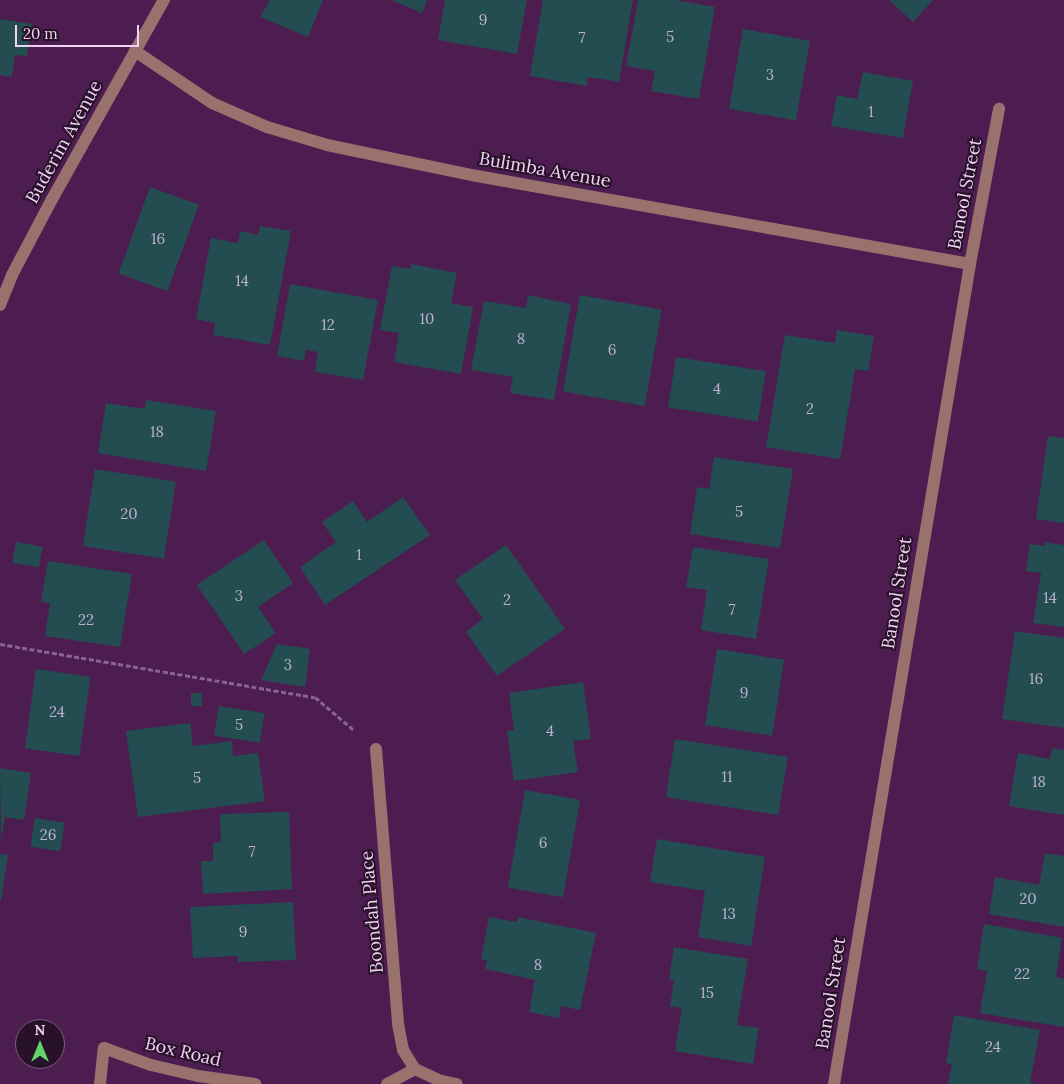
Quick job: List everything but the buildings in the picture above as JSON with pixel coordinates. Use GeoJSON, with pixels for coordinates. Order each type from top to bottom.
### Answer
{"type":"FeatureCollection","features":[{"type":"Feature","properties":{"kind":"street","name":"Buderim Avenue"},"geometry":{"type":"LineString","coordinates":[[0,305],[12,275],[37,226],[164,0]]}},
{"type":"Feature","properties":{"kind":"street","name":"Bulimba Avenue"},"geometry":{"type":"LineString","coordinates":[[135,51],[212,103],[267,127],[327,145],[477,176],[970,264]]}},
{"type":"Feature","properties":{"kind":"street","name":"Banool Street"},"geometry":{"type":"LineString","coordinates":[[834,1084],[970,264],[999,109]]}},
{"type":"Feature","properties":{"kind":"street","name":"Boondah Place"},"geometry":{"type":"LineString","coordinates":[[376,749],[398,1024],[403,1050],[415,1069]]}},
{"type":"Feature","properties":{"kind":"street","name":"Box Road"},"geometry":{"type":"LineString","coordinates":[[100,1084],[104,1048],[151,1066],[198,1076],[255,1084]]}},
{"type":"Feature","properties":{"kind":"street"},"geometry":{"type":"LineString","coordinates":[[387,1084],[415,1069],[441,1081],[457,1084]]}},
{"type":"Feature","properties":{"kind":"path"},"geometry":{"type":"LineString","coordinates":[[0,644],[315,697],[376,749]]}}]}
